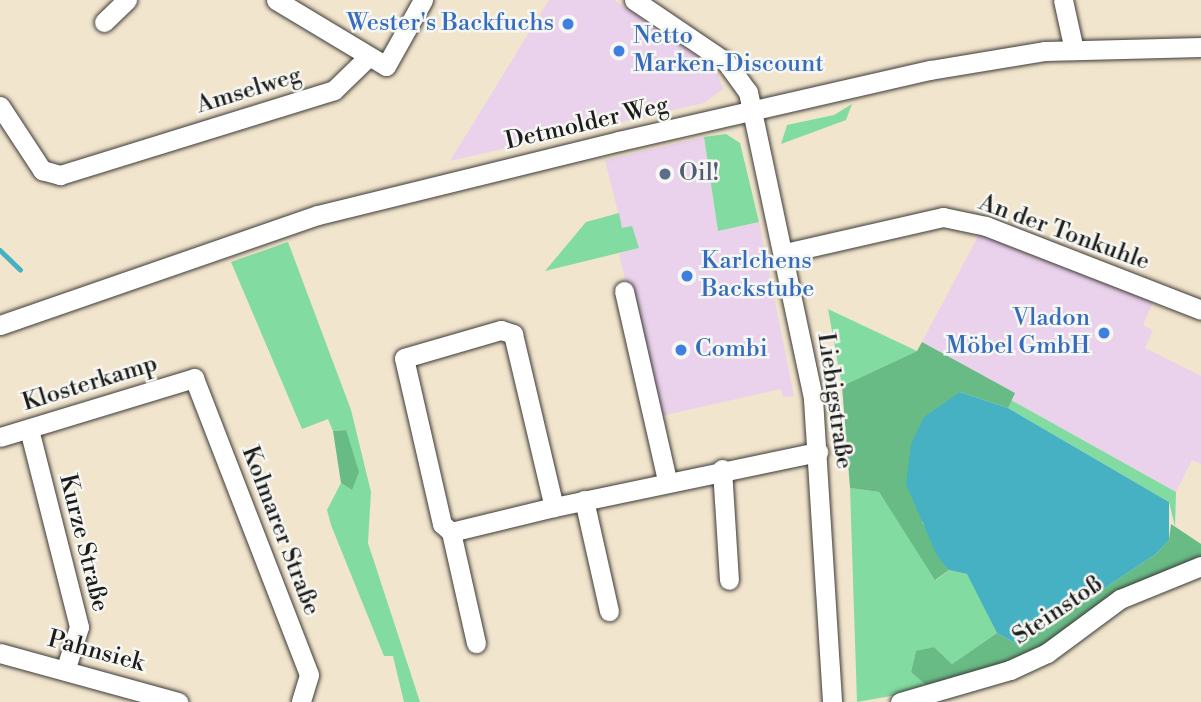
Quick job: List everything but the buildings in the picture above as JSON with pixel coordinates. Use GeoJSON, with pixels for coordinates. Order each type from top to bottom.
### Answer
{"type":"FeatureCollection","features":[{"type":"Feature","properties":{"kind":"street"},"geometry":{"type":"LineString","coordinates":[[104,22],[127,0]]}},
{"type":"Feature","properties":{"kind":"street"},"geometry":{"type":"LineString","coordinates":[[276,0],[367,58],[386,66],[423,0]]}},
{"type":"Feature","properties":{"kind":"street","name":"Liebigstraße"},"geometry":{"type":"LineString","coordinates":[[634,0],[726,62],[744,85],[785,253],[818,452],[832,702]]}},
{"type":"Feature","properties":{"kind":"street"},"geometry":{"type":"LineString","coordinates":[[1063,0],[1074,50]]}},
{"type":"Feature","properties":{"kind":"street","name":"Detmolder Weg"},"geometry":{"type":"LineString","coordinates":[[0,324],[318,215],[751,111],[930,70],[1074,50],[1201,47]]}},
{"type":"Feature","properties":{"kind":"street","name":"Amselweg"},"geometry":{"type":"LineString","coordinates":[[0,106],[42,170],[60,175],[334,90],[367,58]]}},
{"type":"Feature","properties":{"kind":"street","name":"An der Tonkuhle"},"geometry":{"type":"LineString","coordinates":[[785,253],[943,217],[986,226],[1201,310]]}},
{"type":"Feature","properties":{"kind":"street"},"geometry":{"type":"LineString","coordinates":[[624,290],[667,480]]}},
{"type":"Feature","properties":{"kind":"street"},"geometry":{"type":"LineString","coordinates":[[476,643],[451,531],[442,524],[404,358],[501,330],[513,334],[519,346],[554,507]]}},
{"type":"Feature","properties":{"kind":"street","name":"Klosterkamp"},"geometry":{"type":"LineString","coordinates":[[0,437],[194,378]]}},
{"type":"Feature","properties":{"kind":"street","name":"Kolmarer Straße"},"geometry":{"type":"LineString","coordinates":[[194,378],[309,675],[301,702]]}},
{"type":"Feature","properties":{"kind":"street","name":"Kurze Straße"},"geometry":{"type":"LineString","coordinates":[[29,429],[79,627],[66,668]]}},
{"type":"Feature","properties":{"kind":"street"},"geometry":{"type":"LineString","coordinates":[[451,531],[667,480],[818,452]]}},
{"type":"Feature","properties":{"kind":"street"},"geometry":{"type":"LineString","coordinates":[[722,469],[729,580]]}},
{"type":"Feature","properties":{"kind":"street"},"geometry":{"type":"LineString","coordinates":[[584,500],[609,611]]}},
{"type":"Feature","properties":{"kind":"street","name":"Steinstoß"},"geometry":{"type":"LineString","coordinates":[[900,702],[1010,670],[1047,653],[1120,598],[1201,566]]}},
{"type":"Feature","properties":{"kind":"street","name":"Pahnsiek"},"geometry":{"type":"LineString","coordinates":[[0,653],[66,668],[178,702]]}},
{"type":"Feature","properties":{"kind":"shaded area"},"geometry":{"type":"Polygon","coordinates":[[[549,0],[614,0],[715,68],[723,89],[704,103],[450,161],[549,0]]]}},
{"type":"Feature","properties":{"kind":"shaded area"},"geometry":{"type":"Polygon","coordinates":[[[704,137],[718,231],[759,222],[794,396],[783,397],[781,389],[657,417],[619,254],[638,248],[622,228],[605,160],[704,137]]]}},
{"type":"Feature","properties":{"kind":"shaded area"},"geometry":{"type":"Polygon","coordinates":[[[985,223],[1159,289],[1143,325],[1153,330],[1145,348],[1201,376],[1201,464],[1192,460],[1176,492],[1011,400],[1014,393],[922,342],[985,223]]]}},
{"type":"Feature","properties":{"kind":"green space"},"geometry":{"type":"Polygon","coordinates":[[[852,104],[846,120],[781,144],[787,125],[834,115],[852,104]]]}},
{"type":"Feature","properties":{"kind":"green space"},"geometry":{"type":"Polygon","coordinates":[[[726,134],[740,143],[759,222],[718,231],[704,137],[726,134]]]}},
{"type":"Feature","properties":{"kind":"green space"},"geometry":{"type":"Polygon","coordinates":[[[619,213],[622,228],[632,226],[639,248],[545,271],[586,222],[619,213]]]}},
{"type":"Feature","properties":{"kind":"green space"},"geometry":{"type":"Polygon","coordinates":[[[288,242],[351,410],[371,492],[368,543],[420,702],[404,702],[393,656],[384,656],[331,525],[327,510],[341,483],[352,490],[346,430],[333,431],[328,419],[302,429],[231,262],[288,242]]]}},
{"type":"Feature","properties":{"kind":"green space"},"geometry":{"type":"Polygon","coordinates":[[[828,309],[917,351],[842,386],[828,309]]]}},
{"type":"Feature","properties":{"kind":"green space"},"geometry":{"type":"Polygon","coordinates":[[[922,342],[1015,393],[1008,408],[960,392],[922,522],[949,570],[935,580],[879,492],[850,488],[842,386],[917,351],[922,342]]]}},
{"type":"Feature","properties":{"kind":"green space"},"geometry":{"type":"Polygon","coordinates":[[[1011,400],[1176,492],[1175,527],[1169,502],[1008,408],[1011,400]]]}},
{"type":"Feature","properties":{"kind":"green space"},"geometry":{"type":"Polygon","coordinates":[[[346,430],[359,472],[352,490],[341,483],[333,431],[346,430]]]}},
{"type":"Feature","properties":{"kind":"green space"},"geometry":{"type":"Polygon","coordinates":[[[850,488],[879,492],[936,580],[949,570],[967,574],[978,587],[997,633],[952,664],[934,647],[916,652],[911,672],[947,686],[857,702],[850,488]]]}},
{"type":"Feature","properties":{"kind":"green space"},"geometry":{"type":"Polygon","coordinates":[[[1171,524],[1201,544],[1201,559],[1011,664],[947,686],[925,684],[911,672],[916,651],[934,647],[952,664],[997,633],[1019,645],[1156,554],[1169,540],[1171,524]]]}},
{"type":"Feature","properties":{"kind":"water"},"geometry":{"type":"Polygon","coordinates":[[[960,392],[1008,408],[1169,502],[1169,540],[1156,554],[1019,645],[997,633],[967,574],[949,570],[937,556],[906,484],[911,444],[924,417],[960,392]]]}},
{"type":"Feature","properties":{"kind":"waterway"},"geometry":{"type":"LineString","coordinates":[[0,250],[20,269]]}},
{"type":"Feature","properties":{"kind":"place","name":"Wester's Backfuchs"},"geometry":{"type":"Point","coordinates":[568,24]}},
{"type":"Feature","properties":{"kind":"place","name":"Netto Marken-Discount"},"geometry":{"type":"Point","coordinates":[619,51]}},
{"type":"Feature","properties":{"kind":"place","name":"Oil!"},"geometry":{"type":"Point","coordinates":[665,174]}},
{"type":"Feature","properties":{"kind":"place","name":"Karlchens Backstube"},"geometry":{"type":"Point","coordinates":[687,276]}},
{"type":"Feature","properties":{"kind":"place","name":"Vladon Möbel GmbH"},"geometry":{"type":"Point","coordinates":[1104,333]}},
{"type":"Feature","properties":{"kind":"place","name":"Combi"},"geometry":{"type":"Point","coordinates":[681,350]}}]}
